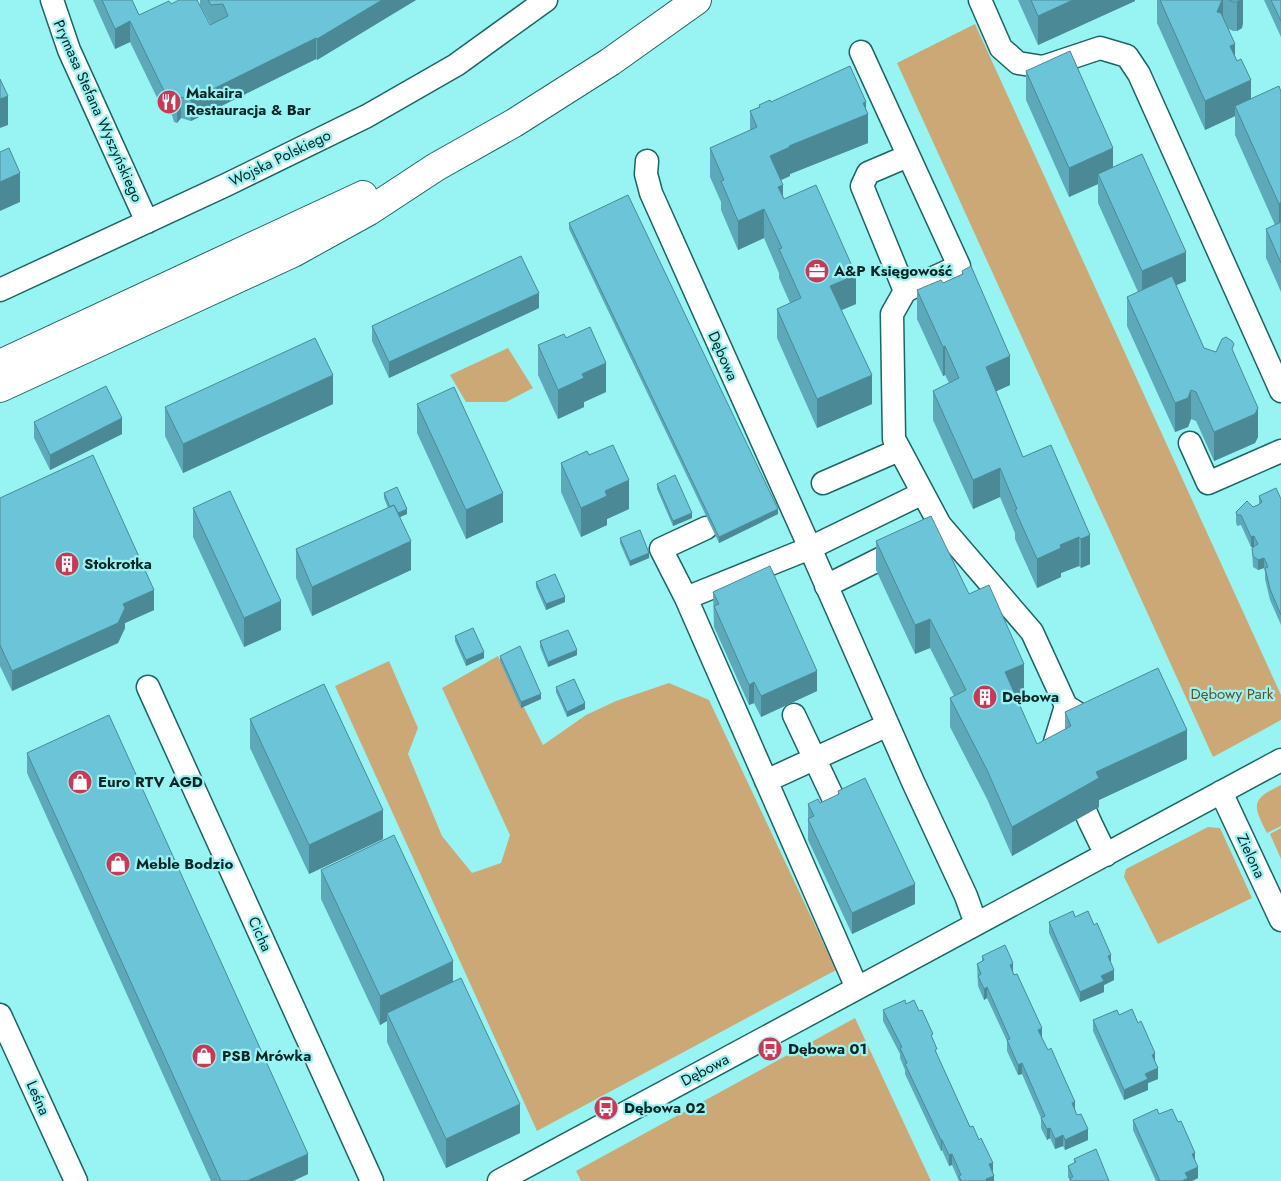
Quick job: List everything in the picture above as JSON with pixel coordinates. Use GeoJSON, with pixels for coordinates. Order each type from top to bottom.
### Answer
{"type":"FeatureCollection","features":[{"type":"Feature","properties":{"kind":"main road"},"geometry":{"type":"LineString","coordinates":[[0,388],[293,253],[369,211],[436,167],[514,123],[610,62],[697,0]]}},
{"type":"Feature","properties":{"kind":"main road"},"geometry":{"type":"LineString","coordinates":[[0,364],[362,196],[436,167]]}},
{"type":"Feature","properties":{"kind":"street","name":"Prymasa Stefana Wyszyńskiego"},"geometry":{"type":"LineString","coordinates":[[52,0],[69,50],[147,222]]}},
{"type":"Feature","properties":{"kind":"street","name":"Wojska Polskiego"},"geometry":{"type":"LineString","coordinates":[[0,290],[147,222],[367,116],[456,65],[546,0]]}},
{"type":"Feature","properties":{"kind":"street"},"geometry":{"type":"LineString","coordinates":[[980,0],[1001,48],[1018,63],[1043,66],[1100,48],[1127,56],[1139,74],[1281,391]]}},
{"type":"Feature","properties":{"kind":"street"},"geometry":{"type":"LineString","coordinates":[[861,52],[959,266],[905,291],[892,314],[894,439],[940,525],[1032,632],[1066,706],[1096,726]]}},
{"type":"Feature","properties":{"kind":"street"},"geometry":{"type":"LineString","coordinates":[[905,291],[862,186],[868,173],[908,156]]}},
{"type":"Feature","properties":{"kind":"street","name":"Dębowa"},"geometry":{"type":"LineString","coordinates":[[647,161],[648,184],[651,193],[966,896],[976,924]]}},
{"type":"Feature","properties":{"kind":"street"},"geometry":{"type":"LineString","coordinates":[[1190,443],[1208,483],[1281,451]]}},
{"type":"Feature","properties":{"kind":"street"},"geometry":{"type":"LineString","coordinates":[[822,483],[899,450]]}},
{"type":"Feature","properties":{"kind":"street"},"geometry":{"type":"LineString","coordinates":[[686,598],[810,548],[923,493]]}},
{"type":"Feature","properties":{"kind":"street"},"geometry":{"type":"LineString","coordinates":[[706,528],[661,549],[686,598],[857,988]]}},
{"type":"Feature","properties":{"kind":"street"},"geometry":{"type":"LineString","coordinates":[[826,586],[900,549],[904,558]]}},
{"type":"Feature","properties":{"kind":"street","name":"Cicha"},"geometry":{"type":"LineString","coordinates":[[148,687],[372,1181]]}},
{"type":"Feature","properties":{"kind":"street"},"geometry":{"type":"LineString","coordinates":[[1066,706],[1055,742],[1106,855]]}},
{"type":"Feature","properties":{"kind":"street"},"geometry":{"type":"LineString","coordinates":[[794,715],[837,806]]}},
{"type":"Feature","properties":{"kind":"street"},"geometry":{"type":"LineString","coordinates":[[766,781],[888,725]]}},
{"type":"Feature","properties":{"kind":"street","name":"Dębowa"},"geometry":{"type":"LineString","coordinates":[[500,1181],[1281,760]]}},
{"type":"Feature","properties":{"kind":"street","name":"Zielona"},"geometry":{"type":"LineString","coordinates":[[1221,792],[1281,920]]}},
{"type":"Feature","properties":{"kind":"street","name":"Leśna"},"geometry":{"type":"LineString","coordinates":[[0,1015],[76,1181]]}},
{"type":"Feature","properties":{"kind":"green space","name":"Dębowy Park"},"geometry":{"type":"Polygon","coordinates":[[[975,24],[1281,695],[1281,720],[1213,757],[897,63],[975,24]]]}},
{"type":"Feature","properties":{"kind":"green space"},"geometry":{"type":"Polygon","coordinates":[[[508,348],[533,388],[506,402],[466,402],[450,375],[508,348]]]}},
{"type":"Feature","properties":{"kind":"green space"},"geometry":{"type":"Polygon","coordinates":[[[498,656],[543,745],[586,715],[616,701],[669,683],[709,700],[836,970],[537,1131],[335,686],[389,661],[418,728],[408,754],[442,836],[472,873],[501,863],[510,835],[442,688],[498,656]]]}},
{"type":"Feature","properties":{"kind":"green space"},"geometry":{"type":"Polygon","coordinates":[[[1281,785],[1281,826],[1267,833],[1259,816],[1257,804],[1264,795],[1281,785]]]}},
{"type":"Feature","properties":{"kind":"green space"},"geometry":{"type":"Polygon","coordinates":[[[1208,827],[1220,828],[1252,898],[1158,944],[1124,877],[1126,869],[1208,827]]]}},
{"type":"Feature","properties":{"kind":"green space"},"geometry":{"type":"Polygon","coordinates":[[[1281,828],[1281,859],[1270,834],[1281,828]]]}},
{"type":"Feature","properties":{"kind":"green space"},"geometry":{"type":"Polygon","coordinates":[[[855,1018],[931,1181],[581,1181],[576,1171],[855,1018]]]}},
{"type":"Feature","properties":{"kind":"building"},"geometry":{"type":"Polygon","coordinates":[[[102,0],[132,0],[139,15],[169,1],[171,4],[179,0],[197,0],[210,25],[228,16],[223,4],[211,5],[208,0],[382,0],[317,39],[191,100],[181,97],[177,103],[174,102],[172,94],[164,91],[130,21],[115,29],[102,0]]]}},
{"type":"Feature","properties":{"kind":"building"},"geometry":{"type":"Polygon","coordinates":[[[1031,0],[1073,0],[1038,16],[1031,0]]]}},
{"type":"Feature","properties":{"kind":"building"},"geometry":{"type":"Polygon","coordinates":[[[1160,0],[1222,0],[1217,12],[1221,13],[1235,44],[1230,46],[1237,61],[1241,59],[1251,80],[1205,101],[1160,0]]]}},
{"type":"Feature","properties":{"kind":"building"},"geometry":{"type":"Polygon","coordinates":[[[1271,0],[1281,0],[1281,21],[1271,0]]]}},
{"type":"Feature","properties":{"kind":"building"},"geometry":{"type":"Polygon","coordinates":[[[1070,51],[1113,148],[1069,168],[1026,71],[1070,51]]]}},
{"type":"Feature","properties":{"kind":"building"},"geometry":{"type":"Polygon","coordinates":[[[850,66],[866,102],[863,103],[868,114],[789,146],[770,156],[783,185],[778,187],[784,199],[816,185],[856,275],[830,286],[872,375],[817,399],[777,309],[801,298],[779,249],[782,248],[764,209],[738,221],[721,181],[724,180],[710,148],[757,127],[750,111],[760,107],[759,105],[770,100],[771,102],[850,66]]]}},
{"type":"Feature","properties":{"kind":"building"},"geometry":{"type":"Polygon","coordinates":[[[0,79],[8,96],[0,99],[0,79]]]}},
{"type":"Feature","properties":{"kind":"building"},"geometry":{"type":"Polygon","coordinates":[[[1279,86],[1281,92],[1281,202],[1279,204],[1235,106],[1279,86]]]}},
{"type":"Feature","properties":{"kind":"building"},"geometry":{"type":"Polygon","coordinates":[[[9,148],[20,173],[0,182],[0,152],[9,148]]]}},
{"type":"Feature","properties":{"kind":"building"},"geometry":{"type":"Polygon","coordinates":[[[1142,154],[1186,252],[1142,271],[1098,174],[1142,154]]]}},
{"type":"Feature","properties":{"kind":"building"},"geometry":{"type":"Polygon","coordinates":[[[628,195],[778,509],[719,537],[569,223],[628,195]]]}},
{"type":"Feature","properties":{"kind":"building"},"geometry":{"type":"Polygon","coordinates":[[[1281,222],[1281,263],[1266,229],[1281,222]]]}},
{"type":"Feature","properties":{"kind":"building"},"geometry":{"type":"Polygon","coordinates":[[[521,256],[539,293],[389,362],[372,326],[521,256]]]}},
{"type":"Feature","properties":{"kind":"building"},"geometry":{"type":"Polygon","coordinates":[[[971,266],[1010,356],[986,367],[1023,457],[1051,445],[1090,535],[1081,539],[1079,537],[1060,545],[1061,548],[1037,559],[1015,510],[1017,509],[1000,468],[973,480],[933,391],[959,378],[917,290],[941,280],[943,283],[963,274],[962,271],[971,266]]]}},
{"type":"Feature","properties":{"kind":"building"},"geometry":{"type":"Polygon","coordinates":[[[1172,276],[1204,348],[1216,352],[1222,339],[1226,337],[1234,344],[1232,349],[1258,408],[1255,414],[1214,432],[1196,392],[1191,390],[1188,398],[1175,403],[1127,297],[1172,276]]]}},
{"type":"Feature","properties":{"kind":"building"},"geometry":{"type":"Polygon","coordinates":[[[590,327],[606,363],[582,374],[584,378],[558,390],[538,345],[564,334],[566,338],[590,327]]]}},
{"type":"Feature","properties":{"kind":"building"},"geometry":{"type":"Polygon","coordinates":[[[315,338],[333,375],[183,444],[165,407],[315,338]]]}},
{"type":"Feature","properties":{"kind":"building"},"geometry":{"type":"Polygon","coordinates":[[[106,386],[122,418],[50,455],[34,422],[106,386]]]}},
{"type":"Feature","properties":{"kind":"building"},"geometry":{"type":"Polygon","coordinates":[[[454,387],[503,493],[466,510],[417,404],[454,387]]]}},
{"type":"Feature","properties":{"kind":"building"},"geometry":{"type":"Polygon","coordinates":[[[613,445],[629,480],[605,491],[607,496],[581,508],[561,463],[587,451],[589,455],[613,445]]]}},
{"type":"Feature","properties":{"kind":"building","name":"Stokrotka"},"geometry":{"type":"Polygon","coordinates":[[[93,455],[154,590],[123,604],[125,608],[118,623],[12,671],[0,645],[0,498],[93,455]]]}},
{"type":"Feature","properties":{"kind":"building"},"geometry":{"type":"Polygon","coordinates":[[[675,475],[692,513],[673,521],[657,484],[675,475]]]}},
{"type":"Feature","properties":{"kind":"building"},"geometry":{"type":"Polygon","coordinates":[[[397,487],[407,509],[398,513],[394,505],[390,507],[384,493],[397,487]]]}},
{"type":"Feature","properties":{"kind":"building"},"geometry":{"type":"Polygon","coordinates":[[[1276,488],[1281,499],[1281,615],[1270,589],[1265,568],[1268,567],[1264,558],[1258,560],[1253,556],[1252,548],[1258,544],[1254,536],[1251,537],[1241,515],[1237,515],[1236,512],[1247,501],[1253,507],[1258,505],[1262,502],[1259,496],[1276,488]]]}},
{"type":"Feature","properties":{"kind":"building"},"geometry":{"type":"Polygon","coordinates":[[[230,491],[281,601],[244,618],[193,508],[230,491]]]}},
{"type":"Feature","properties":{"kind":"building"},"geometry":{"type":"Polygon","coordinates":[[[394,505],[411,541],[312,587],[296,549],[394,505]]]}},
{"type":"Feature","properties":{"kind":"building"},"geometry":{"type":"Polygon","coordinates":[[[931,516],[969,594],[989,585],[1024,664],[1005,672],[1037,744],[1071,726],[1065,712],[1158,668],[1187,730],[1096,772],[1099,778],[1012,827],[987,770],[950,698],[966,690],[930,619],[915,625],[876,541],[931,516]]]}},
{"type":"Feature","properties":{"kind":"building"},"geometry":{"type":"Polygon","coordinates":[[[640,530],[649,553],[630,561],[620,538],[640,530]]]}},
{"type":"Feature","properties":{"kind":"building"},"geometry":{"type":"Polygon","coordinates":[[[770,566],[817,671],[761,696],[754,682],[749,685],[714,606],[719,604],[713,592],[770,566]]]}},
{"type":"Feature","properties":{"kind":"building"},"geometry":{"type":"Polygon","coordinates":[[[555,574],[565,597],[546,604],[536,582],[555,574]]]}},
{"type":"Feature","properties":{"kind":"building"},"geometry":{"type":"Polygon","coordinates":[[[473,628],[484,652],[466,660],[455,636],[473,628]]]}},
{"type":"Feature","properties":{"kind":"building"},"geometry":{"type":"Polygon","coordinates":[[[568,630],[577,650],[548,662],[540,641],[568,630]]]}},
{"type":"Feature","properties":{"kind":"building"},"geometry":{"type":"Polygon","coordinates":[[[520,646],[541,694],[521,702],[500,656],[520,646]]]}},
{"type":"Feature","properties":{"kind":"building"},"geometry":{"type":"Polygon","coordinates":[[[574,679],[585,703],[567,712],[556,687],[574,679]]]}},
{"type":"Feature","properties":{"kind":"building"},"geometry":{"type":"Polygon","coordinates":[[[324,684],[383,810],[309,845],[250,719],[324,684]]]}},
{"type":"Feature","properties":{"kind":"building"},"geometry":{"type":"Polygon","coordinates":[[[109,715],[308,1154],[247,1181],[221,1181],[27,753],[109,715]]]}},
{"type":"Feature","properties":{"kind":"building"},"geometry":{"type":"Polygon","coordinates":[[[865,778],[915,884],[852,913],[808,819],[814,816],[808,804],[818,799],[820,803],[839,794],[838,791],[865,778]]]}},
{"type":"Feature","properties":{"kind":"building"},"geometry":{"type":"Polygon","coordinates":[[[394,835],[453,961],[380,996],[321,870],[394,835]]]}},
{"type":"Feature","properties":{"kind":"building"},"geometry":{"type":"Polygon","coordinates":[[[1073,911],[1075,917],[1088,911],[1094,925],[1097,923],[1111,955],[1108,956],[1114,970],[1101,976],[1104,981],[1080,992],[1049,922],[1073,911]]]}},
{"type":"Feature","properties":{"kind":"building"},"geometry":{"type":"Polygon","coordinates":[[[1005,945],[1013,963],[1010,965],[1014,975],[1017,974],[1042,1028],[1038,1030],[1048,1050],[1051,1048],[1075,1102],[1072,1103],[1077,1115],[1081,1114],[1088,1129],[1065,1140],[1063,1135],[1055,1139],[1050,1128],[1047,1129],[1041,1118],[1045,1116],[1022,1063],[1018,1065],[1007,1040],[1010,1039],[987,987],[984,989],[978,976],[981,974],[977,964],[984,960],[982,956],[1005,945]]]}},
{"type":"Feature","properties":{"kind":"building"},"geometry":{"type":"Polygon","coordinates":[[[461,978],[520,1104],[446,1139],[387,1013],[461,978]]]}},
{"type":"Feature","properties":{"kind":"building"},"geometry":{"type":"Polygon","coordinates":[[[905,1000],[906,1004],[914,1000],[919,1011],[922,1010],[933,1034],[931,1035],[937,1049],[935,1050],[970,1127],[973,1126],[979,1140],[981,1138],[993,1163],[989,1164],[994,1176],[986,1179],[987,1181],[961,1181],[959,1176],[961,1175],[952,1154],[949,1155],[941,1140],[905,1064],[907,1063],[900,1048],[902,1047],[883,1010],[905,1000]]]}},
{"type":"Feature","properties":{"kind":"building"},"geometry":{"type":"Polygon","coordinates":[[[1132,1009],[1138,1023],[1141,1021],[1155,1053],[1152,1055],[1158,1068],[1145,1074],[1148,1079],[1124,1090],[1093,1020],[1117,1010],[1119,1015],[1132,1009]]]}},
{"type":"Feature","properties":{"kind":"building"},"geometry":{"type":"Polygon","coordinates":[[[1157,1109],[1159,1114],[1172,1109],[1178,1122],[1181,1121],[1195,1153],[1192,1154],[1198,1167],[1185,1173],[1188,1178],[1182,1181],[1160,1181],[1133,1120],[1157,1109]]]}},
{"type":"Feature","properties":{"kind":"building"},"geometry":{"type":"Polygon","coordinates":[[[1096,1149],[1109,1181],[1072,1181],[1070,1178],[1073,1177],[1068,1166],[1076,1162],[1074,1159],[1096,1149]]]}},
{"type":"Feature","properties":{"kind":"place","name":"Makaira Restauracja & Bar"},"geometry":{"type":"Point","coordinates":[169,102]}},
{"type":"Feature","properties":{"kind":"place","name":"A&P Księgowość"},"geometry":{"type":"Point","coordinates":[817,271]}},
{"type":"Feature","properties":{"kind":"place","name":"Stokrotka"},"geometry":{"type":"Point","coordinates":[67,564]}},
{"type":"Feature","properties":{"kind":"place","name":"Dębowa"},"geometry":{"type":"Point","coordinates":[985,697]}},
{"type":"Feature","properties":{"kind":"place","name":"Euro RTV AGD"},"geometry":{"type":"Point","coordinates":[80,782]}},
{"type":"Feature","properties":{"kind":"place","name":"Meble Bodzio"},"geometry":{"type":"Point","coordinates":[118,864]}},
{"type":"Feature","properties":{"kind":"place","name":"Dębowa 01"},"geometry":{"type":"Point","coordinates":[770,1049]}},
{"type":"Feature","properties":{"kind":"place","name":"PSB Mrówka"},"geometry":{"type":"Point","coordinates":[204,1056]}},
{"type":"Feature","properties":{"kind":"place","name":"Dębowa 02"},"geometry":{"type":"Point","coordinates":[606,1108]}}]}
